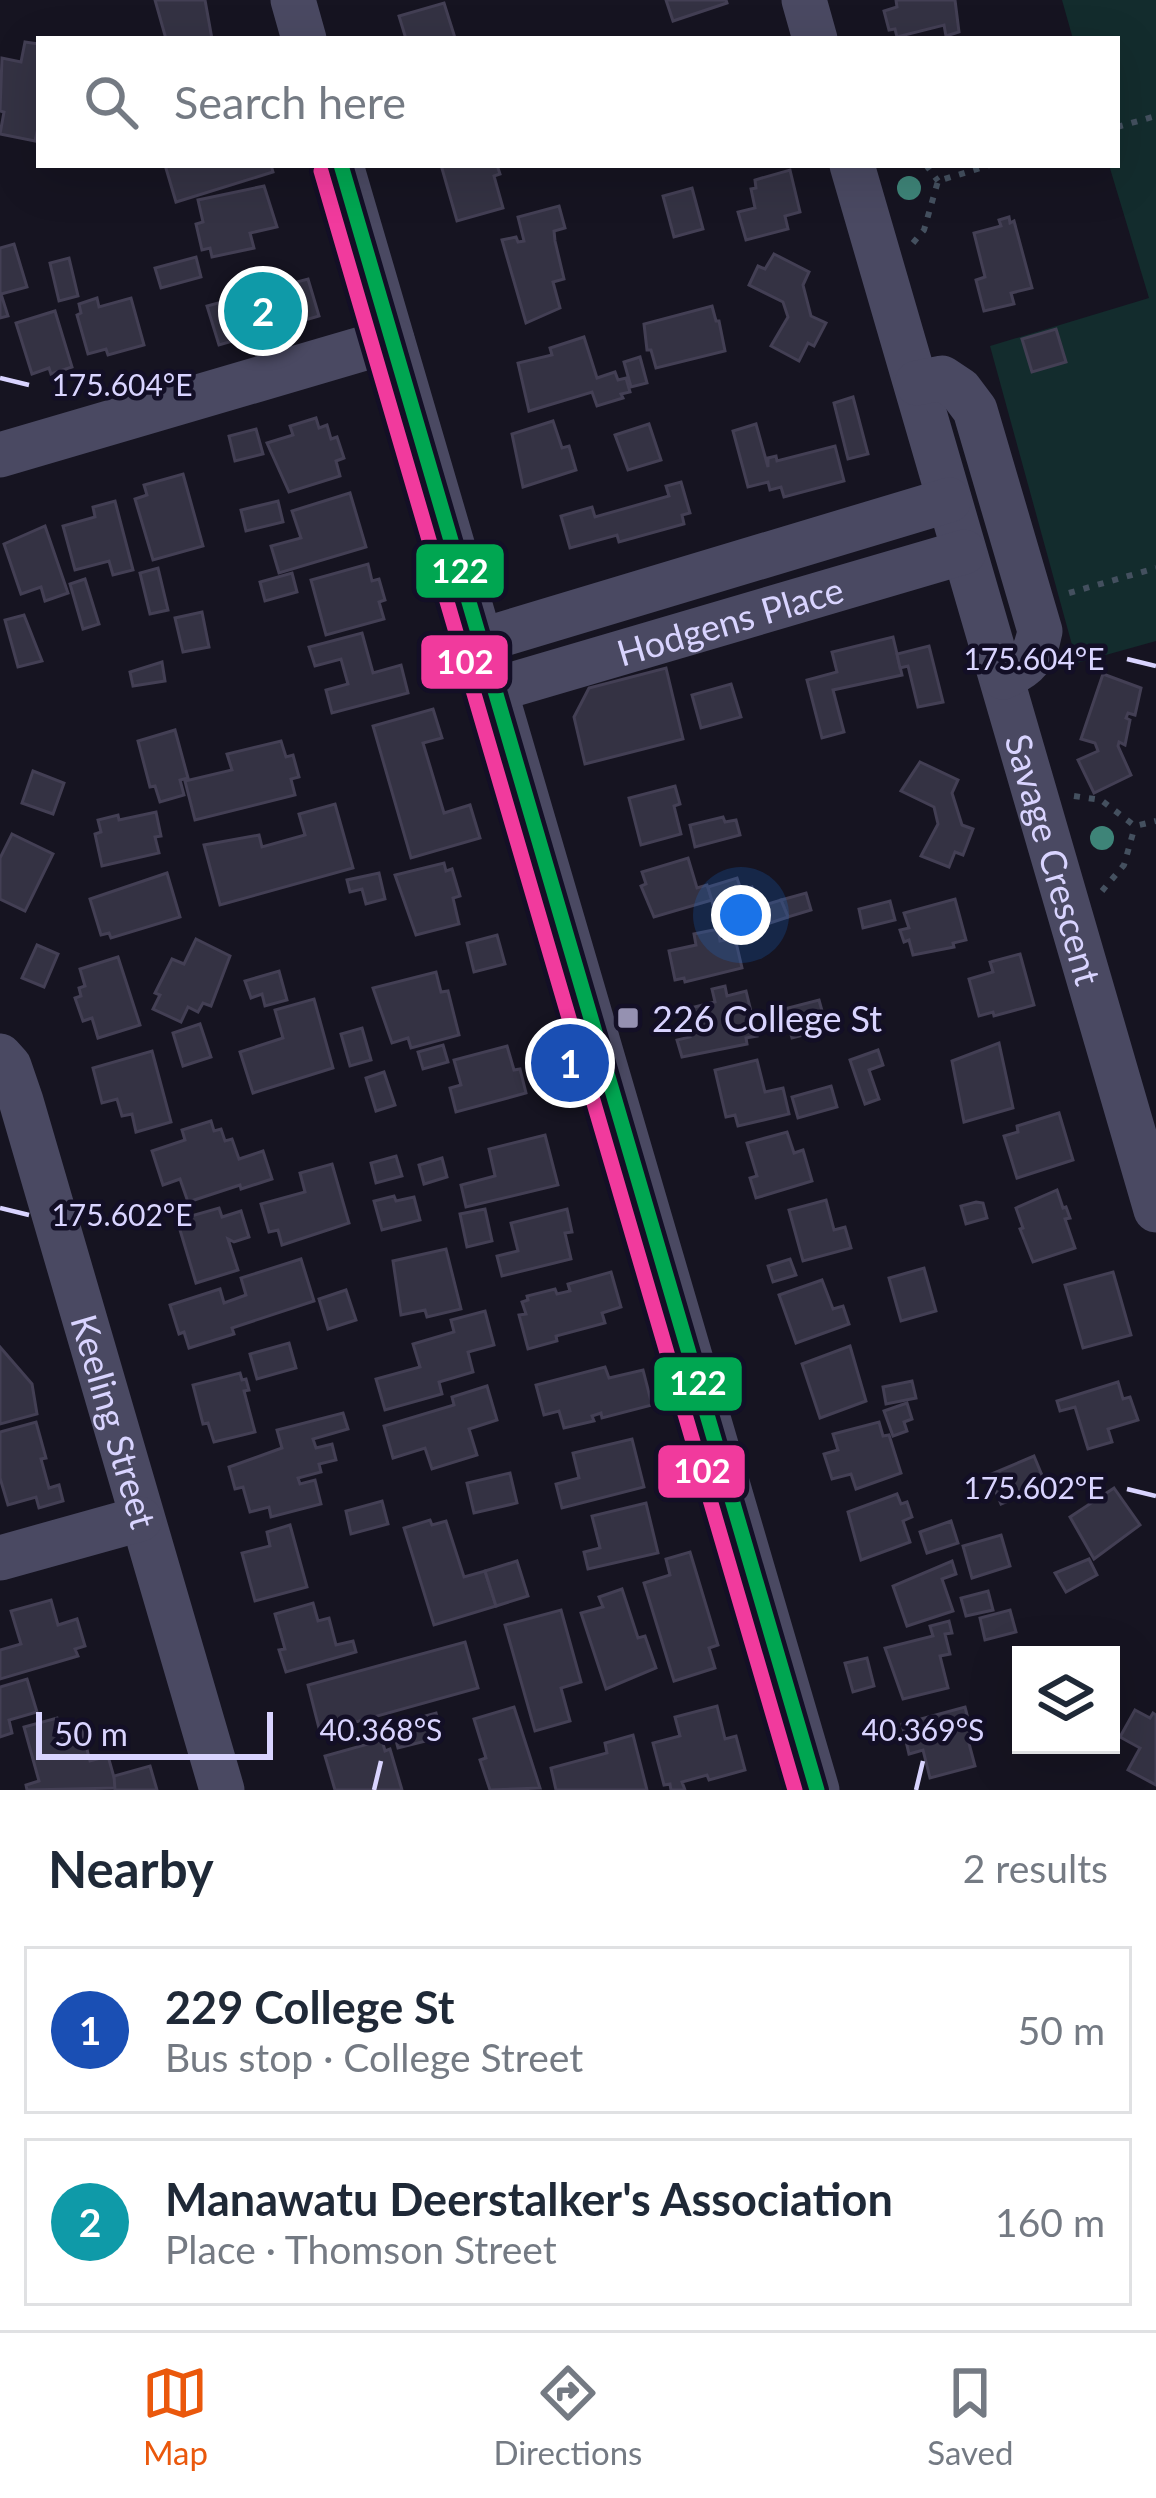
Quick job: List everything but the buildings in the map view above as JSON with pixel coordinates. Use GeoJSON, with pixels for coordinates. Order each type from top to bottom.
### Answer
{"type":"FeatureCollection","features":[{"type":"Feature","properties":{"kind":"street"},"geometry":{"type":"LineString","coordinates":[[293,0],[303,36]]}},
{"type":"Feature","properties":{"kind":"street"},"geometry":{"type":"LineString","coordinates":[[803,0],[814,36]]}},
{"type":"Feature","properties":{"kind":"street"},"geometry":{"type":"LineString","coordinates":[[342,168],[818,1790]]}},
{"type":"Feature","properties":{"kind":"street","name":"Savage Crescent"},"geometry":{"type":"LineString","coordinates":[[853,168],[1156,1210]]}},
{"type":"Feature","properties":{"kind":"street"},"geometry":{"type":"LineString","coordinates":[[0,455],[392,340]]}},
{"type":"Feature","properties":{"kind":"street"},"geometry":{"type":"LineString","coordinates":[[917,383],[942,378],[960,390],[975,410],[1040,631],[1026,667],[1003,677]]}},
{"type":"Feature","properties":{"kind":"street","name":"Hodgens Place"},"geometry":{"type":"LineString","coordinates":[[480,641],[949,500]]}},
{"type":"Feature","properties":{"kind":"street","name":"Hodgens Place"},"geometry":{"type":"LineString","coordinates":[[494,690],[964,552]]}},
{"type":"Feature","properties":{"kind":"street","name":"Keeling Street"},"geometry":{"type":"LineString","coordinates":[[0,1056],[21,1101],[222,1790]]}},
{"type":"Feature","properties":{"kind":"street"},"geometry":{"type":"LineString","coordinates":[[0,1558],[140,1519]]}},
{"type":"Feature","properties":{"kind":"path"},"geometry":{"type":"LineString","coordinates":[[1120,126],[1156,116]]}},
{"type":"Feature","properties":{"kind":"path"},"geometry":{"type":"LineString","coordinates":[[928,168],[938,181]]}},
{"type":"Feature","properties":{"kind":"path"},"geometry":{"type":"LineString","coordinates":[[938,181],[979,168]]}},
{"type":"Feature","properties":{"kind":"path"},"geometry":{"type":"LineString","coordinates":[[880,260],[910,247],[924,230],[938,181]]}},
{"type":"Feature","properties":{"kind":"path"},"geometry":{"type":"LineString","coordinates":[[1032,606],[1156,568]]}},
{"type":"Feature","properties":{"kind":"path"},"geometry":{"type":"LineString","coordinates":[[1040,800],[1061,794],[1100,800],[1135,826],[1156,821]]}},
{"type":"Feature","properties":{"kind":"path"},"geometry":{"type":"LineString","coordinates":[[1069,905],[1088,901],[1107,887],[1124,865],[1135,826]]}},
{"type":"Feature","properties":{"kind":"green space"},"geometry":{"type":"Polygon","coordinates":[[[1062,0],[1156,0],[1156,641],[1077,663],[990,346],[1149,298],[1110,168],[1120,168],[1120,36],[1072,36],[1062,0]]]}},
{"type":"Feature","properties":{"kind":"transit line","name":"122"},"geometry":{"type":"LineString","coordinates":[[342,168],[817,1790]]}},
{"type":"Feature","properties":{"kind":"transit line","name":"102"},"geometry":{"type":"LineString","coordinates":[[321,171],[795,1790]]}},
{"type":"Feature","properties":{"kind":"place","name":"Manawatu Deerstalker's Association"},"geometry":{"type":"Point","coordinates":[263,311]}},
{"type":"Feature","properties":{"kind":"place","name":"226 College St"},"geometry":{"type":"Point","coordinates":[628,1018]}},
{"type":"Feature","properties":{"kind":"place","name":"229 College St"},"geometry":{"type":"Point","coordinates":[570,1063]}}]}
